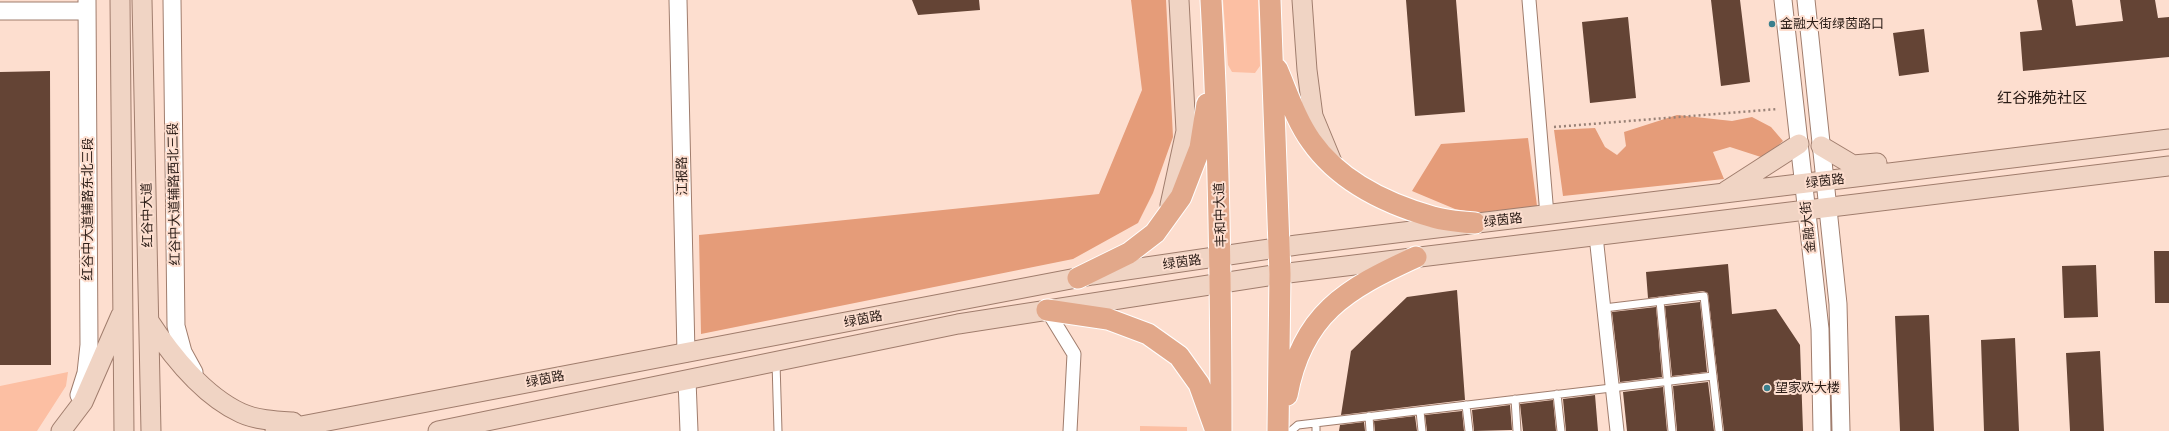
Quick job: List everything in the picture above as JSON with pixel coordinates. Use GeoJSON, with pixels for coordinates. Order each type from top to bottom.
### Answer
{"type":"FeatureCollection","features":[{"type":"Feature","properties":{"kind":"main road","name":"红谷中大道"},"geometry":{"type":"LineString","coordinates":[[120,0],[124,431]]}},
{"type":"Feature","properties":{"kind":"main road","name":"红谷中大道"},"geometry":{"type":"LineString","coordinates":[[142,0],[152,431]]}},
{"type":"Feature","properties":{"kind":"main road"},"geometry":{"type":"LineString","coordinates":[[1168,215],[1186,131],[1180,0]]}},
{"type":"Feature","properties":{"kind":"main road","name":"丰和中大道"},"geometry":{"type":"LineString","coordinates":[[1211,0],[1221,256],[1221,431]]}},
{"type":"Feature","properties":{"kind":"main road"},"geometry":{"type":"LineString","coordinates":[[1270,0],[1280,274],[1279,431]]}},
{"type":"Feature","properties":{"kind":"main road"},"geometry":{"type":"LineString","coordinates":[[1302,0],[1307,70],[1313,116],[1335,168]]}},
{"type":"Feature","properties":{"kind":"main road"},"geometry":{"type":"LineString","coordinates":[[1272,58],[1310,140],[1335,168],[1370,192],[1403,207],[1434,218],[1475,224]]}},
{"type":"Feature","properties":{"kind":"main road"},"geometry":{"type":"LineString","coordinates":[[1078,278],[1129,253],[1154,233],[1181,197],[1200,148],[1214,60]]}},
{"type":"Feature","properties":{"kind":"main road","name":"绿茵路"},"geometry":{"type":"LineString","coordinates":[[275,431],[1078,278],[1279,248],[2169,139]]}},
{"type":"Feature","properties":{"kind":"main road"},"geometry":{"type":"LineString","coordinates":[[1722,193],[1799,144]]}},
{"type":"Feature","properties":{"kind":"main road"},"geometry":{"type":"LineString","coordinates":[[1821,146],[1853,165],[1930,159],[1953,165]]}},
{"type":"Feature","properties":{"kind":"main road","name":"绿茵路"},"geometry":{"type":"LineString","coordinates":[[438,431],[486,426],[687,380],[958,324],[1221,283],[1416,257],[2169,166]]}},
{"type":"Feature","properties":{"kind":"main road"},"geometry":{"type":"LineString","coordinates":[[1279,431],[1291,374],[1307,336],[1325,312],[1348,292],[1376,275],[1416,257]]}},
{"type":"Feature","properties":{"kind":"main road"},"geometry":{"type":"LineString","coordinates":[[61,431],[82,402],[123,310]]}},
{"type":"Feature","properties":{"kind":"main road"},"geometry":{"type":"LineString","coordinates":[[1047,310],[1108,319],[1148,334],[1179,356],[1199,384],[1216,431]]}},
{"type":"Feature","properties":{"kind":"main road"},"geometry":{"type":"LineString","coordinates":[[149,321],[168,349],[199,383],[242,414],[273,421],[316,423]]}},
{"type":"Feature","properties":{"kind":"street","name":"红谷中大道辅路西北三段"},"geometry":{"type":"LineString","coordinates":[[172,0],[176,326],[183,352],[199,383]]}},
{"type":"Feature","properties":{"kind":"street","name":"江报路"},"geometry":{"type":"LineString","coordinates":[[678,0],[686,353]]}},
{"type":"Feature","properties":{"kind":"street"},"geometry":{"type":"LineString","coordinates":[[1529,0],[1547,215]]}},
{"type":"Feature","properties":{"kind":"street","name":"金融大街"},"geometry":{"type":"LineString","coordinates":[[1783,0],[1820,329],[1822,431]]}},
{"type":"Feature","properties":{"kind":"street","name":"金融大街"},"geometry":{"type":"LineString","coordinates":[[1806,0],[1838,304],[1841,431]]}},
{"type":"Feature","properties":{"kind":"street"},"geometry":{"type":"LineString","coordinates":[[0,11],[87,5]]}},
{"type":"Feature","properties":{"kind":"street","name":"红谷中大道辅路东北三段"},"geometry":{"type":"LineString","coordinates":[[73,416],[86,373],[89,345],[87,5]]}},
{"type":"Feature","properties":{"kind":"street"},"geometry":{"type":"LineString","coordinates":[[1596,236],[1617,431]]}},
{"type":"Feature","properties":{"kind":"street"},"geometry":{"type":"LineString","coordinates":[[1047,310],[1074,354],[1070,431]]}},
{"type":"Feature","properties":{"kind":"street"},"geometry":{"type":"LineString","coordinates":[[687,380],[689,431]]}},
{"type":"Feature","properties":{"kind":"lane"},"geometry":{"type":"LineString","coordinates":[[1604,308],[1704,296],[1719,431]]}},
{"type":"Feature","properties":{"kind":"lane"},"geometry":{"type":"LineString","coordinates":[[1660,301],[1672,431]]}},
{"type":"Feature","properties":{"kind":"lane"},"geometry":{"type":"LineString","coordinates":[[776,362],[778,431]]}},
{"type":"Feature","properties":{"kind":"lane"},"geometry":{"type":"LineString","coordinates":[[1291,431],[1298,425],[1713,376]]}},
{"type":"Feature","properties":{"kind":"lane"},"geometry":{"type":"LineString","coordinates":[[1557,394],[1561,431]]}},
{"type":"Feature","properties":{"kind":"lane"},"geometry":{"type":"LineString","coordinates":[[1515,399],[1518,431]]}},
{"type":"Feature","properties":{"kind":"lane"},"geometry":{"type":"LineString","coordinates":[[1466,405],[1469,431]]}},
{"type":"Feature","properties":{"kind":"lane"},"geometry":{"type":"LineString","coordinates":[[1420,410],[1422,431]]}},
{"type":"Feature","properties":{"kind":"lane"},"geometry":{"type":"LineString","coordinates":[[1369,416],[1370,431]]}},
{"type":"Feature","properties":{"kind":"lane"},"geometry":{"type":"LineString","coordinates":[[1316,423],[1316,431]]}},
{"type":"Feature","properties":{"kind":"path"},"geometry":{"type":"LineString","coordinates":[[1540,128],[1795,108]]}},
{"type":"Feature","properties":{"kind":"shaded area"},"geometry":{"type":"Polygon","coordinates":[[[1131,0],[1166,0],[1173,137],[1153,193],[1138,223],[1073,259],[701,334],[699,235],[1099,194],[1142,90],[1131,0]]]}},
{"type":"Feature","properties":{"kind":"shaded area"},"geometry":{"type":"Polygon","coordinates":[[[1223,0],[1258,0],[1260,66],[1255,73],[1232,72],[1228,65],[1223,0]]]}},
{"type":"Feature","properties":{"kind":"shaded area"},"geometry":{"type":"Polygon","coordinates":[[[1677,115],[1732,121],[1752,117],[1771,127],[1783,141],[1764,158],[1730,147],[1713,152],[1724,179],[1563,196],[1554,130],[1595,128],[1605,147],[1617,155],[1626,146],[1624,132],[1677,115]]]}},
{"type":"Feature","properties":{"kind":"shaded area"},"geometry":{"type":"Polygon","coordinates":[[[1528,138],[1537,206],[1477,213],[1455,209],[1412,191],[1441,144],[1528,138]]]}},
{"type":"Feature","properties":{"kind":"shaded area"},"geometry":{"type":"Polygon","coordinates":[[[68,372],[66,386],[37,431],[0,431],[0,386],[68,372]]]}},
{"type":"Feature","properties":{"kind":"shaded area"},"geometry":{"type":"Polygon","coordinates":[[[1140,426],[1187,427],[1187,431],[1140,431],[1140,426]]]}},
{"type":"Feature","properties":{"kind":"building"},"geometry":{"type":"Polygon","coordinates":[[[912,0],[979,0],[980,10],[918,15],[912,0]]]}},
{"type":"Feature","properties":{"kind":"building"},"geometry":{"type":"Polygon","coordinates":[[[1406,0],[1456,0],[1465,112],[1415,116],[1406,0]]]}},
{"type":"Feature","properties":{"kind":"building"},"geometry":{"type":"Polygon","coordinates":[[[1711,0],[1740,0],[1750,82],[1721,86],[1711,0]]]}},
{"type":"Feature","properties":{"kind":"building"},"geometry":{"type":"Polygon","coordinates":[[[2037,0],[2072,0],[2076,26],[2123,21],[2120,0],[2155,0],[2158,18],[2169,17],[2169,57],[2023,71],[2020,32],[2042,30],[2037,0]]]}},
{"type":"Feature","properties":{"kind":"building"},"geometry":{"type":"Polygon","coordinates":[[[1628,17],[1636,98],[1590,103],[1582,22],[1628,17]]]}},
{"type":"Feature","properties":{"kind":"building"},"geometry":{"type":"Polygon","coordinates":[[[1924,29],[1929,72],[1899,76],[1893,33],[1924,29]]]}},
{"type":"Feature","properties":{"kind":"building"},"geometry":{"type":"Polygon","coordinates":[[[50,71],[51,365],[0,365],[0,72],[50,71]]]}},
{"type":"Feature","properties":{"kind":"building"},"geometry":{"type":"Polygon","coordinates":[[[2154,251],[2169,251],[2169,303],[2155,303],[2154,251]]]}},
{"type":"Feature","properties":{"kind":"building","name":"望家欢大楼"},"geometry":{"type":"Polygon","coordinates":[[[1728,264],[1732,314],[1776,309],[1800,345],[1803,431],[1724,431],[1708,293],[1703,291],[1648,298],[1646,272],[1728,264]]]}},
{"type":"Feature","properties":{"kind":"building"},"geometry":{"type":"Polygon","coordinates":[[[2096,265],[2098,317],[2064,318],[2062,266],[2096,265]]]}},
{"type":"Feature","properties":{"kind":"building"},"geometry":{"type":"Polygon","coordinates":[[[1457,290],[1465,400],[1341,415],[1351,351],[1407,297],[1457,290]]]}},
{"type":"Feature","properties":{"kind":"building"},"geometry":{"type":"Polygon","coordinates":[[[1700,302],[1707,372],[1672,376],[1665,306],[1700,302]]]}},
{"type":"Feature","properties":{"kind":"building"},"geometry":{"type":"Polygon","coordinates":[[[1656,307],[1662,377],[1620,382],[1612,312],[1656,307]]]}},
{"type":"Feature","properties":{"kind":"building"},"geometry":{"type":"Polygon","coordinates":[[[1929,315],[1934,431],[1900,431],[1895,316],[1929,315]]]}},
{"type":"Feature","properties":{"kind":"building"},"geometry":{"type":"Polygon","coordinates":[[[2015,338],[2019,431],[1984,431],[1981,340],[2015,338]]]}},
{"type":"Feature","properties":{"kind":"building"},"geometry":{"type":"Polygon","coordinates":[[[2100,351],[2104,431],[2070,431],[2066,353],[2100,351]]]}},
{"type":"Feature","properties":{"kind":"building"},"geometry":{"type":"Polygon","coordinates":[[[1708,382],[1714,431],[1677,431],[1673,386],[1708,382]]]}},
{"type":"Feature","properties":{"kind":"building"},"geometry":{"type":"Polygon","coordinates":[[[1663,387],[1667,431],[1627,431],[1623,392],[1663,387]]]}},
{"type":"Feature","properties":{"kind":"building"},"geometry":{"type":"Polygon","coordinates":[[[1595,395],[1598,431],[1566,431],[1563,399],[1595,395]]]}},
{"type":"Feature","properties":{"kind":"building"},"geometry":{"type":"Polygon","coordinates":[[[1553,400],[1556,431],[1523,431],[1520,404],[1553,400]]]}},
{"type":"Feature","properties":{"kind":"building"},"geometry":{"type":"Polygon","coordinates":[[[1510,405],[1512,430],[1474,431],[1472,410],[1510,405]]]}},
{"type":"Feature","properties":{"kind":"building"},"geometry":{"type":"Polygon","coordinates":[[[1462,411],[1464,431],[1427,431],[1425,415],[1462,411]]]}},
{"type":"Feature","properties":{"kind":"building"},"geometry":{"type":"Polygon","coordinates":[[[1415,416],[1417,431],[1375,431],[1374,421],[1415,416]]]}},
{"type":"Feature","properties":{"kind":"building"},"geometry":{"type":"Polygon","coordinates":[[[1364,422],[1365,431],[1339,431],[1340,425],[1364,422]]]}},
{"type":"Feature","properties":{"kind":"place","name":"金融大街绿茵路口"},"geometry":{"type":"Point","coordinates":[1772,24]}},
{"type":"Feature","properties":{"kind":"place","name":"望家欢大楼"},"geometry":{"type":"Point","coordinates":[1767,388]}},
{"type":"Feature","properties":{"kind":"district","name":"红谷雅苑社区"},"geometry":{"type":"Point","coordinates":[2042,98]}}]}
